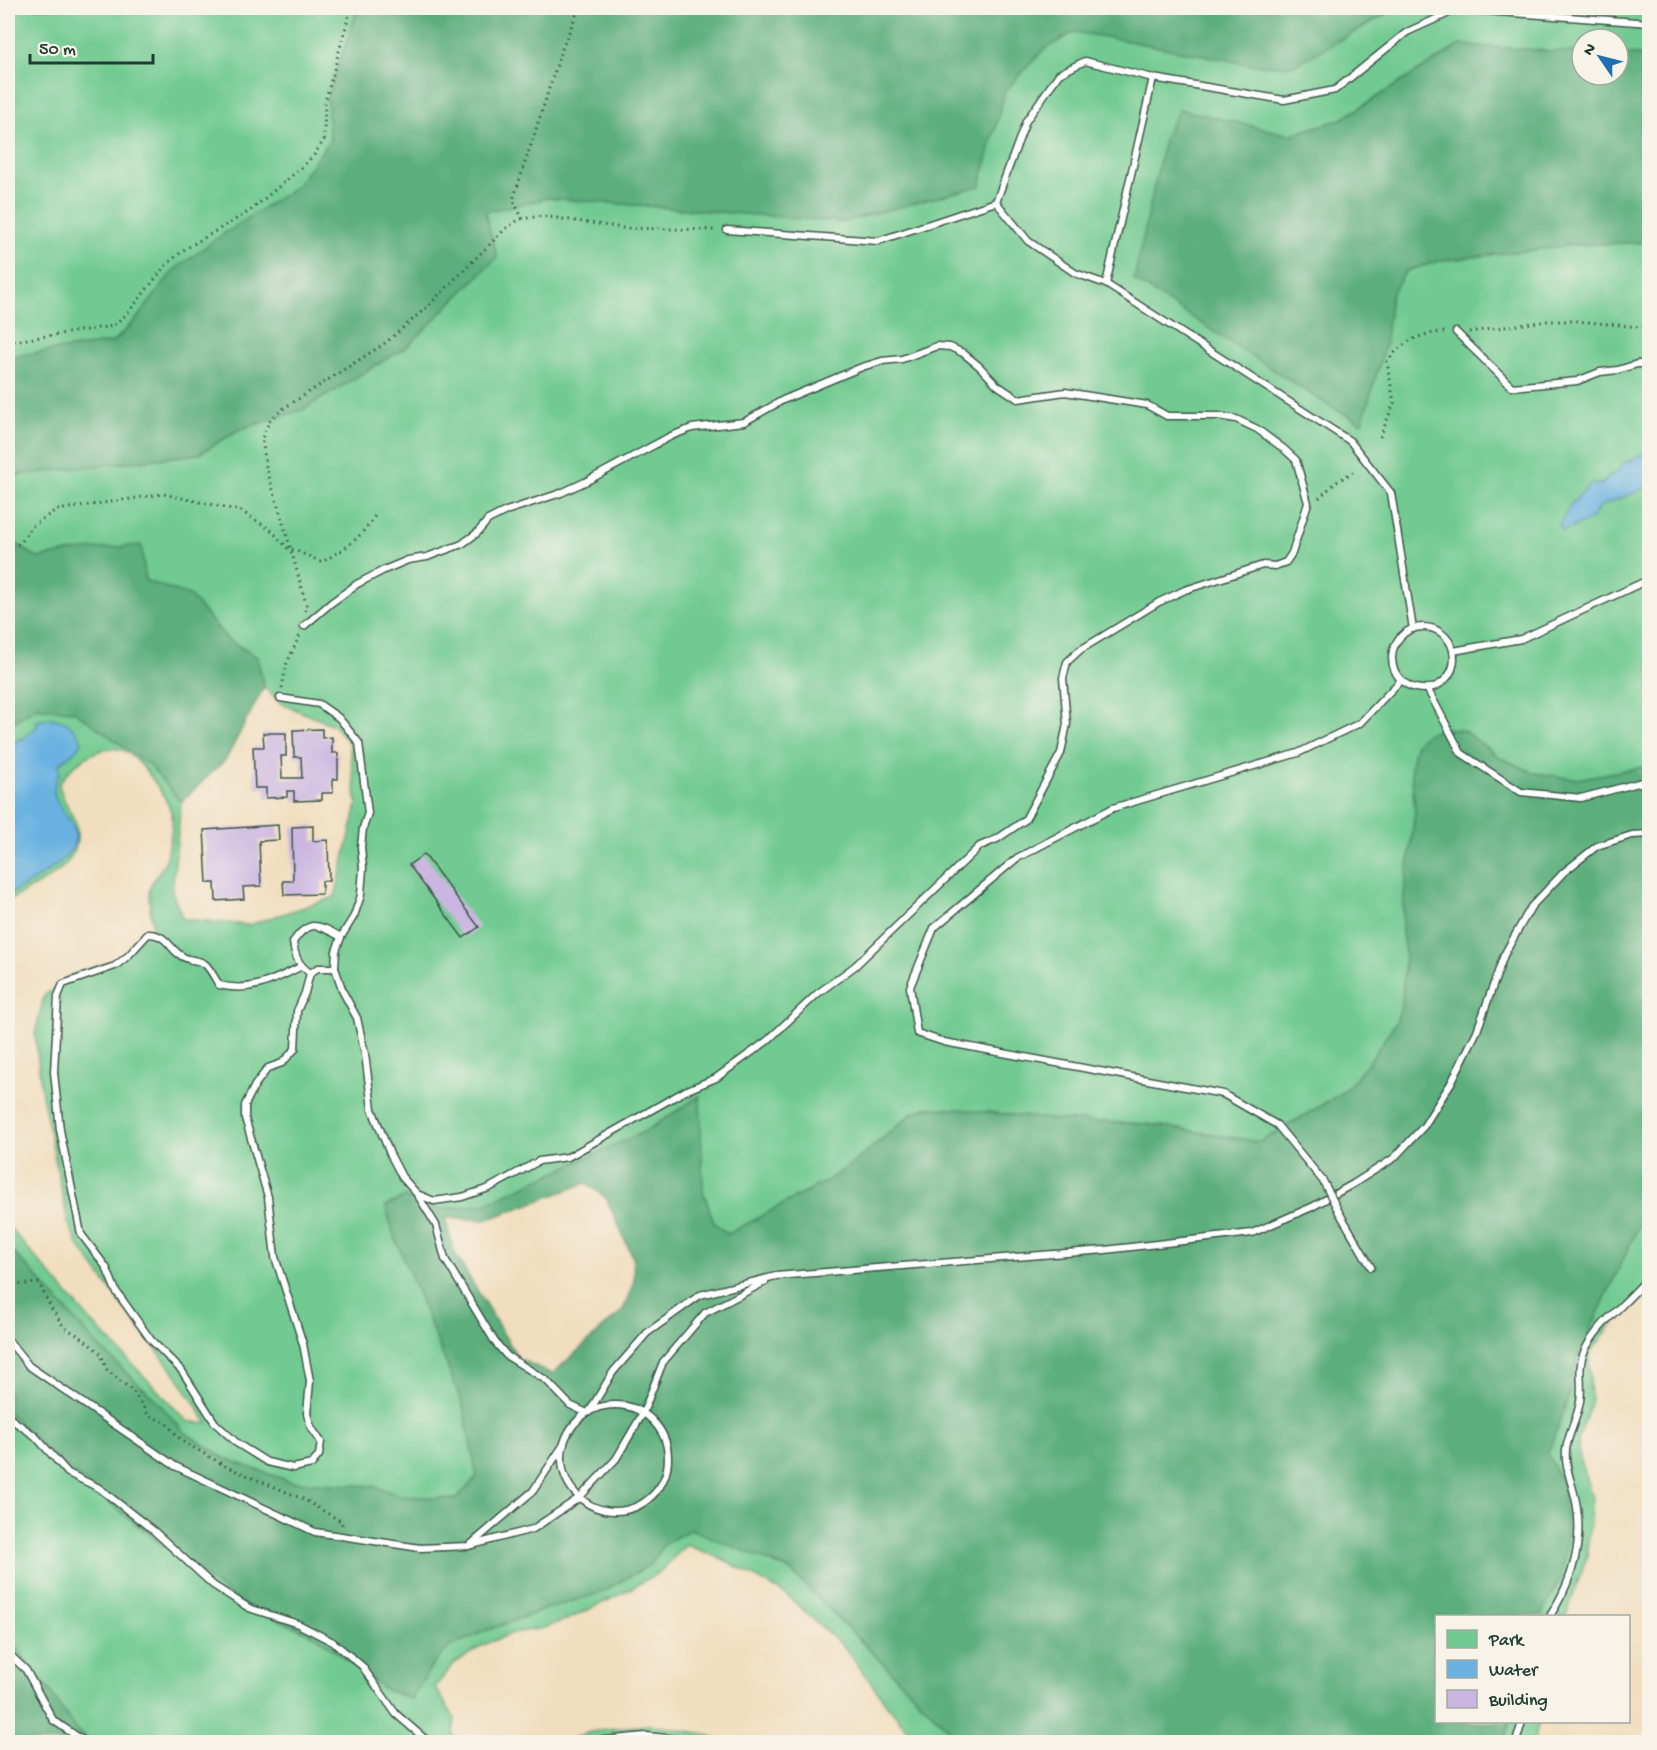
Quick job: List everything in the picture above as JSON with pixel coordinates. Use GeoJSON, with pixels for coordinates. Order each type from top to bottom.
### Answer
{"type":"FeatureCollection","features":[{"type":"Feature","properties":{"kind":"lane"},"geometry":{"type":"LineString","coordinates":[[996,202],[1026,121],[1059,74],[1085,62],[1153,78],[1284,100],[1335,90],[1407,32],[1458,9],[1650,22]]}},
{"type":"Feature","properties":{"kind":"lane"},"geometry":{"type":"LineString","coordinates":[[1106,284],[1153,78]]}},
{"type":"Feature","properties":{"kind":"lane"},"geometry":{"type":"LineString","coordinates":[[727,230],[878,241],[996,202]]}},
{"type":"Feature","properties":{"kind":"lane"},"geometry":{"type":"LineString","coordinates":[[996,202],[1028,241],[1075,273],[1106,284],[1350,441],[1391,493],[1413,629]]}},
{"type":"Feature","properties":{"kind":"lane"},"geometry":{"type":"LineString","coordinates":[[1456,332],[1512,387],[1577,381],[1600,372],[1650,363]]}},
{"type":"Feature","properties":{"kind":"lane"},"geometry":{"type":"LineString","coordinates":[[304,626],[357,584],[384,570],[408,560],[445,551],[462,544],[477,533],[488,520],[506,511],[579,485],[671,436],[692,428],[744,422],[783,400],[862,367],[882,361],[902,359],[937,346],[950,347],[963,353],[997,385],[1018,399],[1065,392],[1147,405],[1167,416],[1218,416],[1236,419],[1257,429],[1284,448],[1296,460],[1308,503],[1287,562],[1246,570],[1185,590],[1132,617],[1073,656],[1067,662],[1063,678],[1067,724],[1061,753],[1025,820],[997,839],[980,846],[855,966],[817,994],[767,1041],[716,1078],[685,1091],[568,1157],[539,1161],[489,1188],[462,1197],[434,1201],[417,1194]]}},
{"type":"Feature","properties":{"kind":"lane"},"geometry":{"type":"LineString","coordinates":[[1453,651],[1521,639],[1650,579]]}},
{"type":"Feature","properties":{"kind":"lane"},"geometry":{"type":"LineString","coordinates":[[1423,627],[1442,634],[1453,651],[1451,671],[1437,685],[1427,688],[1418,688],[1401,680],[1392,661],[1397,641],[1404,633],[1423,627]]}},
{"type":"Feature","properties":{"kind":"lane"},"geometry":{"type":"LineString","coordinates":[[1371,1267],[1323,1181],[1277,1125],[1223,1094],[944,1042],[917,1033],[910,987],[934,928],[1017,858],[1113,808],[1298,753],[1360,723],[1401,680]]}},
{"type":"Feature","properties":{"kind":"lane"},"geometry":{"type":"LineString","coordinates":[[1427,688],[1461,753],[1521,792],[1581,798],[1650,780]]}},
{"type":"Feature","properties":{"kind":"lane"},"geometry":{"type":"LineString","coordinates":[[280,698],[319,704],[339,718],[359,743],[368,813],[360,847],[363,868],[361,895],[354,916],[341,937],[336,951],[335,968],[343,992],[357,1018],[365,1054],[372,1109],[379,1128],[402,1177],[417,1194],[436,1225],[445,1259],[495,1342],[507,1356],[546,1380],[570,1405],[588,1413]]}},
{"type":"Feature","properties":{"kind":"lane"},"geometry":{"type":"LineString","coordinates":[[588,1413],[613,1372],[647,1333],[700,1295],[776,1276],[1105,1250],[1252,1233],[1312,1207],[1394,1158],[1424,1126],[1451,1083],[1477,1030],[1504,955],[1532,908],[1564,872],[1597,846],[1632,835],[1650,834]]}},
{"type":"Feature","properties":{"kind":"lane"},"geometry":{"type":"LineString","coordinates":[[310,973],[295,956],[293,942],[301,930],[314,925],[326,928],[341,937]]}},
{"type":"Feature","properties":{"kind":"lane"},"geometry":{"type":"LineString","coordinates":[[302,966],[257,986],[235,989],[219,985],[208,967],[200,960],[187,959],[173,949],[165,938],[157,934],[148,934],[128,956],[115,966],[63,984],[58,996],[54,1072],[60,1130],[81,1234],[106,1267],[117,1291],[151,1340],[182,1371],[215,1423],[238,1444],[267,1462],[293,1468],[312,1464],[319,1455],[321,1442],[311,1427],[308,1414],[309,1381],[303,1344],[275,1257],[268,1197],[245,1118],[245,1105],[255,1085],[268,1068],[282,1063],[295,1049],[297,1011],[310,973],[318,968],[335,968]]}},
{"type":"Feature","properties":{"kind":"lane"},"geometry":{"type":"LineString","coordinates":[[1551,1615],[1565,1592],[1574,1568],[1578,1544],[1578,1509],[1566,1449],[1580,1401],[1580,1370],[1584,1352],[1620,1306],[1650,1275]]}},
{"type":"Feature","properties":{"kind":"lane"},"geometry":{"type":"LineString","coordinates":[[8,1340],[29,1366],[176,1466],[315,1532],[420,1548],[469,1545],[533,1529],[579,1498],[616,1459],[643,1413],[663,1362],[705,1312],[776,1276]]}},
{"type":"Feature","properties":{"kind":"lane"},"geometry":{"type":"LineString","coordinates":[[469,1545],[533,1491],[573,1426],[588,1413],[604,1406],[622,1406],[643,1413],[656,1424],[665,1440],[669,1460],[665,1478],[657,1491],[644,1503],[631,1509],[612,1512],[600,1510],[579,1498],[567,1482],[562,1463],[564,1444]]}},
{"type":"Feature","properties":{"kind":"lane"},"geometry":{"type":"LineString","coordinates":[[8,1417],[35,1436],[68,1473],[99,1488],[154,1531],[213,1585],[249,1608],[297,1624],[333,1642],[362,1666],[396,1714],[433,1743]]}},
{"type":"Feature","properties":{"kind":"lane"},"geometry":{"type":"LineString","coordinates":[[8,1653],[26,1670],[53,1720],[86,1743]]}},
{"type":"Feature","properties":{"kind":"lane"},"geometry":{"type":"LineString","coordinates":[[1516,1743],[1522,1723]]}},
{"type":"Feature","properties":{"kind":"lane"},"geometry":{"type":"LineString","coordinates":[[583,1743],[645,1736],[708,1743]]}},
{"type":"Feature","properties":{"kind":"path"},"geometry":{"type":"LineString","coordinates":[[8,342],[112,326],[128,314],[167,264],[185,249],[250,211],[302,167],[324,140],[325,102],[351,8]]}},
{"type":"Feature","properties":{"kind":"path"},"geometry":{"type":"LineString","coordinates":[[523,219],[513,200],[562,49],[579,8]]}},
{"type":"Feature","properties":{"kind":"path"},"geometry":{"type":"LineString","coordinates":[[280,698],[286,665],[304,626],[306,604],[265,457],[262,438],[270,420],[284,408],[384,344],[424,309],[505,229],[523,219],[543,216],[623,228],[727,230]]}},
{"type":"Feature","properties":{"kind":"path"},"geometry":{"type":"LineString","coordinates":[[1308,503],[1321,498],[1335,483],[1353,472]]}},
{"type":"Feature","properties":{"kind":"path"},"geometry":{"type":"LineString","coordinates":[[8,552],[22,541],[31,527],[56,510],[163,494],[241,511],[271,530],[292,551],[322,562],[346,548],[363,534],[376,514]]}},
{"type":"Feature","properties":{"kind":"path"},"geometry":{"type":"LineString","coordinates":[[8,1283],[13,1285],[39,1284],[64,1327],[81,1337],[101,1354],[107,1370],[133,1391],[149,1416],[165,1422],[182,1441],[227,1467],[303,1499],[335,1516],[342,1522],[343,1537]]}},
{"type":"Feature","properties":{"kind":"green space"},"geometry":{"type":"Polygon","coordinates":[[[8,8],[358,8],[327,99],[330,140],[296,187],[216,239],[113,342],[8,357],[8,8]]]}},
{"type":"Feature","properties":{"kind":"green space"},"geometry":{"type":"Polygon","coordinates":[[[358,8],[1397,8],[1293,66],[1253,65],[1074,32],[1043,50],[1005,91],[980,186],[842,222],[548,198],[485,212],[497,257],[408,346],[304,409],[238,430],[199,454],[8,476],[8,357],[114,342],[136,320],[173,271],[216,239],[296,187],[330,140],[327,99],[358,8]]]}},
{"type":"Feature","properties":{"kind":"green space"},"geometry":{"type":"Polygon","coordinates":[[[1397,8],[1649,8],[1649,56],[1630,55],[1630,27],[1570,27],[1570,52],[1461,45],[1342,119],[1289,135],[1179,109],[1385,346],[1391,294],[1406,271],[1439,261],[1573,245],[1649,242],[1649,766],[1577,779],[1534,773],[1499,757],[1464,731],[1455,729],[1411,765],[1415,812],[1404,896],[1402,932],[1405,953],[1402,1005],[1396,1022],[1369,1062],[1347,1088],[1260,1142],[1148,1124],[1057,1120],[958,1109],[926,1108],[911,1114],[855,1162],[828,1180],[728,1234],[714,1223],[703,1191],[699,1096],[646,1131],[482,1205],[440,1209],[405,1197],[386,1206],[394,1235],[463,1405],[477,1477],[456,1499],[403,1496],[374,1486],[291,1482],[224,1458],[184,1432],[157,1401],[98,1346],[8,1247],[8,1226],[90,1320],[187,1421],[208,1424],[177,1376],[77,1243],[68,1222],[42,1095],[35,1034],[44,996],[71,975],[121,958],[144,932],[153,928],[149,891],[166,860],[172,815],[151,777],[126,752],[119,749],[101,750],[84,758],[59,784],[75,822],[77,837],[75,850],[68,862],[58,871],[8,901],[8,725],[36,707],[74,711],[149,765],[181,802],[172,892],[183,919],[249,925],[335,897],[357,805],[349,743],[333,725],[282,704],[264,687],[257,657],[228,640],[189,595],[145,581],[75,551],[38,558],[8,539],[8,476],[199,454],[238,430],[304,409],[408,346],[497,257],[484,212],[548,198],[842,222],[980,186],[1005,91],[1043,50],[1074,32],[1253,65],[1342,39],[1397,8]]]}},
{"type":"Feature","properties":{"kind":"green space"},"geometry":{"type":"Polygon","coordinates":[[[1460,45],[1570,52],[1570,87],[1630,87],[1630,55],[1649,56],[1649,242],[1573,245],[1439,261],[1406,271],[1391,294],[1385,346],[1362,423],[1331,407],[1134,280],[1165,136],[1179,109],[1290,135],[1342,119],[1460,45]]]}},
{"type":"Feature","properties":{"kind":"green space"},"geometry":{"type":"Polygon","coordinates":[[[8,539],[38,558],[75,551],[141,545],[146,581],[189,595],[228,640],[257,657],[264,687],[226,759],[181,802],[149,765],[74,711],[36,707],[8,725],[8,539]]]}},
{"type":"Feature","properties":{"kind":"green space"},"geometry":{"type":"Polygon","coordinates":[[[1446,728],[1464,731],[1499,757],[1534,773],[1577,779],[1649,766],[1649,1204],[1577,1358],[1567,1401],[1548,1453],[1563,1486],[1568,1533],[1562,1576],[1541,1615],[1435,1615],[1435,1723],[1510,1723],[1504,1742],[961,1742],[790,1570],[691,1529],[665,1543],[651,1564],[602,1592],[543,1610],[449,1647],[430,1668],[412,1699],[384,1689],[316,1636],[241,1603],[157,1541],[48,1452],[8,1412],[8,1247],[98,1346],[157,1401],[184,1432],[224,1458],[291,1482],[374,1486],[403,1496],[456,1499],[477,1477],[463,1405],[394,1235],[386,1206],[405,1197],[440,1209],[482,1205],[646,1131],[700,1096],[703,1191],[714,1223],[728,1234],[828,1180],[855,1162],[912,1114],[926,1108],[958,1109],[1057,1120],[1148,1124],[1260,1142],[1347,1088],[1369,1062],[1396,1022],[1402,1005],[1405,953],[1402,932],[1404,896],[1415,812],[1411,765],[1415,746],[1426,734],[1446,728]],[[586,1183],[486,1220],[445,1218],[454,1252],[518,1358],[552,1374],[623,1310],[634,1281],[633,1258],[606,1198],[586,1183]]]}},
{"type":"Feature","properties":{"kind":"green space"},"geometry":{"type":"Polygon","coordinates":[[[1649,1204],[1649,1284],[1609,1328],[1589,1355],[1591,1404],[1578,1439],[1580,1460],[1592,1497],[1587,1556],[1566,1615],[1541,1615],[1562,1576],[1563,1486],[1548,1453],[1567,1401],[1577,1358],[1649,1204]]]}},
{"type":"Feature","properties":{"kind":"green space"},"geometry":{"type":"Polygon","coordinates":[[[8,1412],[48,1452],[157,1541],[240,1603],[316,1636],[384,1689],[412,1699],[430,1668],[449,1647],[543,1610],[602,1592],[651,1564],[665,1543],[691,1529],[790,1570],[961,1742],[918,1742],[845,1648],[785,1594],[725,1560],[686,1545],[660,1572],[621,1594],[544,1628],[513,1633],[483,1645],[455,1663],[435,1687],[455,1719],[453,1735],[462,1742],[91,1742],[73,1726],[49,1690],[14,1644],[8,1640],[8,1412]]]}},
{"type":"Feature","properties":{"kind":"green space"},"geometry":{"type":"Polygon","coordinates":[[[8,1640],[14,1644],[49,1690],[73,1726],[91,1742],[14,1742],[8,1731],[8,1640]]]}},
{"type":"Feature","properties":{"kind":"green space"},"geometry":{"type":"Polygon","coordinates":[[[1510,1723],[1539,1723],[1534,1742],[1504,1742],[1510,1723]]]}},
{"type":"Feature","properties":{"kind":"green space"},"geometry":{"type":"Polygon","coordinates":[[[651,1725],[705,1734],[724,1742],[565,1742],[585,1733],[651,1725]]]}},
{"type":"Feature","properties":{"kind":"water"},"geometry":{"type":"Polygon","coordinates":[[[1649,452],[1649,487],[1600,506],[1590,520],[1563,531],[1559,526],[1571,504],[1591,484],[1603,484],[1607,478],[1619,471],[1624,463],[1649,452]]]}},
{"type":"Feature","properties":{"kind":"water"},"geometry":{"type":"Polygon","coordinates":[[[51,718],[71,726],[82,743],[59,764],[60,773],[54,795],[73,827],[76,835],[74,845],[70,852],[54,866],[8,895],[8,757],[17,740],[23,739],[34,729],[38,725],[37,721],[51,718]]]}},
{"type":"Feature","properties":{"kind":"building"},"geometry":{"type":"Polygon","coordinates":[[[322,729],[322,738],[332,737],[332,753],[338,753],[338,779],[333,779],[333,793],[322,793],[322,800],[294,801],[294,791],[287,791],[287,797],[266,798],[266,788],[255,788],[253,747],[264,747],[263,733],[286,733],[286,756],[281,756],[282,778],[302,778],[301,757],[294,757],[293,730],[322,729]]]}},
{"type":"Feature","properties":{"kind":"building"},"geometry":{"type":"Polygon","coordinates":[[[278,825],[279,840],[259,841],[261,886],[243,887],[244,899],[216,901],[215,883],[207,883],[204,830],[278,825]]]}},
{"type":"Feature","properties":{"kind":"building"},"geometry":{"type":"Polygon","coordinates":[[[313,826],[313,841],[328,840],[329,881],[322,881],[322,894],[284,895],[283,881],[293,881],[292,827],[313,826]]]}},
{"type":"Feature","properties":{"kind":"building"},"geometry":{"type":"Polygon","coordinates":[[[424,854],[479,927],[463,938],[409,865],[424,854]]]}}]}
